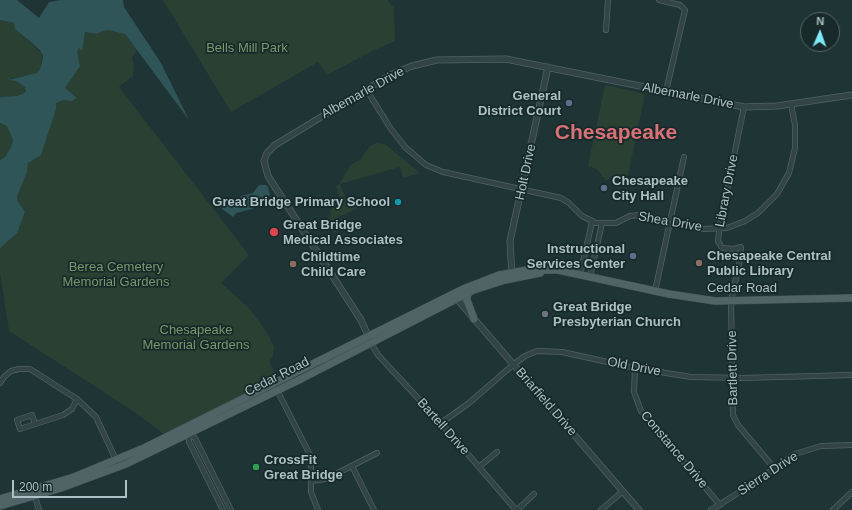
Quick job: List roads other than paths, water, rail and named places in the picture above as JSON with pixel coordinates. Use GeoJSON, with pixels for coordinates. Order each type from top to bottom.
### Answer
{"type":"FeatureCollection","features":[{"type":"Feature","properties":{"kind":"main road","name":"Cedar Road"},"geometry":{"type":"LineString","coordinates":[[0,506],[117,464],[189,434],[277,390],[370,339],[457,295],[481,280],[512,275],[564,272],[700,299],[731,301],[852,298]]}},
{"type":"Feature","properties":{"kind":"main road","name":"Cedar Road"},"geometry":{"type":"LineString","coordinates":[[457,295],[470,292],[512,275]]}},
{"type":"Feature","properties":{"kind":"main road"},"geometry":{"type":"LineString","coordinates":[[470,292],[467,295],[467,300],[474,319]]}},
{"type":"Feature","properties":{"kind":"main road","name":"Cedar Road"},"geometry":{"type":"LineString","coordinates":[[117,464],[277,382],[370,339]]}},
{"type":"Feature","properties":{"kind":"main road"},"geometry":{"type":"LineString","coordinates":[[173,434],[189,434],[193,428],[224,412],[237,402]]}},
{"type":"Feature","properties":{"kind":"main road","name":"Cedar Road"},"geometry":{"type":"LineString","coordinates":[[0,499],[34,493]]}},
{"type":"Feature","properties":{"kind":"street"},"geometry":{"type":"LineString","coordinates":[[606,30],[608,0]]}},
{"type":"Feature","properties":{"kind":"street"},"geometry":{"type":"LineString","coordinates":[[659,0],[680,5],[685,10],[666,91]]}},
{"type":"Feature","properties":{"kind":"street","name":"Albemarle Drive"},"geometry":{"type":"LineString","coordinates":[[370,339],[272,182],[266,171],[264,161],[269,150],[275,145],[366,88],[403,69],[438,60],[506,59],[744,106],[767,107],[852,95]]}},
{"type":"Feature","properties":{"kind":"street","name":"Holt Drive"},"geometry":{"type":"LineString","coordinates":[[512,275],[510,241],[548,67]]}},
{"type":"Feature","properties":{"kind":"street"},"geometry":{"type":"LineString","coordinates":[[366,88],[404,147],[426,165],[457,176],[564,199],[582,216],[592,222],[580,275]]}},
{"type":"Feature","properties":{"kind":"street","name":"Shea Drive"},"geometry":{"type":"LineString","coordinates":[[592,222],[616,222],[636,215],[671,221],[699,229],[720,229],[736,225],[752,218],[770,202],[783,184],[791,167],[795,148],[795,128],[791,104]]}},
{"type":"Feature","properties":{"kind":"street","name":"Library Drive"},"geometry":{"type":"LineString","coordinates":[[731,301],[739,265],[741,247],[734,249],[721,247],[718,241],[744,106]]}},
{"type":"Feature","properties":{"kind":"street"},"geometry":{"type":"LineString","coordinates":[[655,291],[684,158]]}},
{"type":"Feature","properties":{"kind":"street"},"geometry":{"type":"LineString","coordinates":[[590,277],[602,223]]}},
{"type":"Feature","properties":{"kind":"street","name":"Briarfield Drive"},"geometry":{"type":"LineString","coordinates":[[457,295],[474,319],[639,510]]}},
{"type":"Feature","properties":{"kind":"street","name":"Bartlett Drive"},"geometry":{"type":"LineString","coordinates":[[731,301],[735,420],[774,468]]}},
{"type":"Feature","properties":{"kind":"street","name":"Bartell Drive"},"geometry":{"type":"LineString","coordinates":[[370,339],[378,355],[441,423],[516,510]]}},
{"type":"Feature","properties":{"kind":"street","name":"Old Drive"},"geometry":{"type":"LineString","coordinates":[[441,423],[469,404],[514,364],[525,356],[537,351],[552,350],[635,368],[691,377],[733,378],[852,375]]}},
{"type":"Feature","properties":{"kind":"street","name":"Constance Drive"},"geometry":{"type":"LineString","coordinates":[[635,368],[634,392],[641,411],[720,505]]}},
{"type":"Feature","properties":{"kind":"street"},"geometry":{"type":"LineString","coordinates":[[0,383],[4,377],[14,370],[30,369],[77,399],[96,417],[117,464]]}},
{"type":"Feature","properties":{"kind":"street"},"geometry":{"type":"LineString","coordinates":[[277,382],[277,390],[311,457],[311,492],[318,510]]}},
{"type":"Feature","properties":{"kind":"street"},"geometry":{"type":"LineString","coordinates":[[35,424],[67,413],[77,399]]}},
{"type":"Feature","properties":{"kind":"street"},"geometry":{"type":"LineString","coordinates":[[189,434],[189,442],[223,510]]}},
{"type":"Feature","properties":{"kind":"street"},"geometry":{"type":"LineString","coordinates":[[189,434],[195,438],[231,510]]}},
{"type":"Feature","properties":{"kind":"street","name":"Sierra Drive"},"geometry":{"type":"LineString","coordinates":[[711,510],[796,454],[821,446],[852,445]]}},
{"type":"Feature","properties":{"kind":"street"},"geometry":{"type":"LineString","coordinates":[[479,467],[497,452]]}},
{"type":"Feature","properties":{"kind":"street"},"geometry":{"type":"LineString","coordinates":[[311,481],[326,479],[377,453]]}},
{"type":"Feature","properties":{"kind":"street"},"geometry":{"type":"LineString","coordinates":[[352,466],[374,510]]}},
{"type":"Feature","properties":{"kind":"street"},"geometry":{"type":"LineString","coordinates":[[601,510],[623,491]]}},
{"type":"Feature","properties":{"kind":"street"},"geometry":{"type":"LineString","coordinates":[[832,510],[852,492]]}},
{"type":"Feature","properties":{"kind":"street"},"geometry":{"type":"LineString","coordinates":[[34,493],[39,510]]}},
{"type":"Feature","properties":{"kind":"street"},"geometry":{"type":"LineString","coordinates":[[516,510],[534,494]]}},
{"type":"Feature","properties":{"kind":"water"},"geometry":{"type":"Polygon","coordinates":[[[0,0],[17,0],[39,18],[49,2],[61,0],[123,0],[124,7],[161,63],[189,120],[125,34],[107,30],[96,34],[85,32],[82,51],[79,48],[77,52],[80,66],[65,88],[77,98],[72,101],[63,100],[56,103],[56,109],[41,155],[28,163],[27,172],[17,196],[17,200],[25,212],[17,233],[0,248],[0,160],[5,157],[13,140],[7,126],[0,123],[0,97],[17,96],[24,93],[26,91],[25,87],[16,81],[8,80],[37,73],[41,67],[43,56],[40,50],[15,29],[14,23],[0,20],[0,0]]]}},
{"type":"Feature","properties":{"kind":"water"},"geometry":{"type":"Polygon","coordinates":[[[259,185],[266,185],[270,195],[252,209],[236,213],[233,217],[222,209],[224,202],[227,199],[237,200],[241,196],[253,193],[259,185]]]}},
{"type":"Feature","properties":{"kind":"place","name":"General District Court"},"geometry":{"type":"Point","coordinates":[569,103]}},
{"type":"Feature","properties":{"kind":"place","name":"Chesapeake City Hall"},"geometry":{"type":"Point","coordinates":[604,188]}},
{"type":"Feature","properties":{"kind":"place","name":"Great Bridge Primary School"},"geometry":{"type":"Point","coordinates":[398,202]}},
{"type":"Feature","properties":{"kind":"place","name":"Great Bridge Medical Associates"},"geometry":{"type":"Point","coordinates":[274,232]}},
{"type":"Feature","properties":{"kind":"place","name":"Instructional Services Center"},"geometry":{"type":"Point","coordinates":[633,256]}},
{"type":"Feature","properties":{"kind":"place","name":"Chesapeake Central Public Library"},"geometry":{"type":"Point","coordinates":[699,263]}},
{"type":"Feature","properties":{"kind":"place","name":"Childtime Child Care"},"geometry":{"type":"Point","coordinates":[293,264]}},
{"type":"Feature","properties":{"kind":"place","name":"Great Bridge Presbyterian Church"},"geometry":{"type":"Point","coordinates":[545,314]}},
{"type":"Feature","properties":{"kind":"place","name":"CrossFit Great Bridge"},"geometry":{"type":"Point","coordinates":[256,467]}},
{"type":"Feature","properties":{"kind":"district","name":"Chesapeake"},"geometry":{"type":"Point","coordinates":[616,133]}},
{"type":"Feature","properties":{"kind":"park label","name":"Bells Mill Park"},"geometry":{"type":"Point","coordinates":[247,48]}},
{"type":"Feature","properties":{"kind":"park label","name":"Berea Cemetery Memorial Gardens"},"geometry":{"type":"Point","coordinates":[116,274]}},
{"type":"Feature","properties":{"kind":"park label","name":"Chesapeake Memorial Gardens"},"geometry":{"type":"Point","coordinates":[196,338]}}]}
